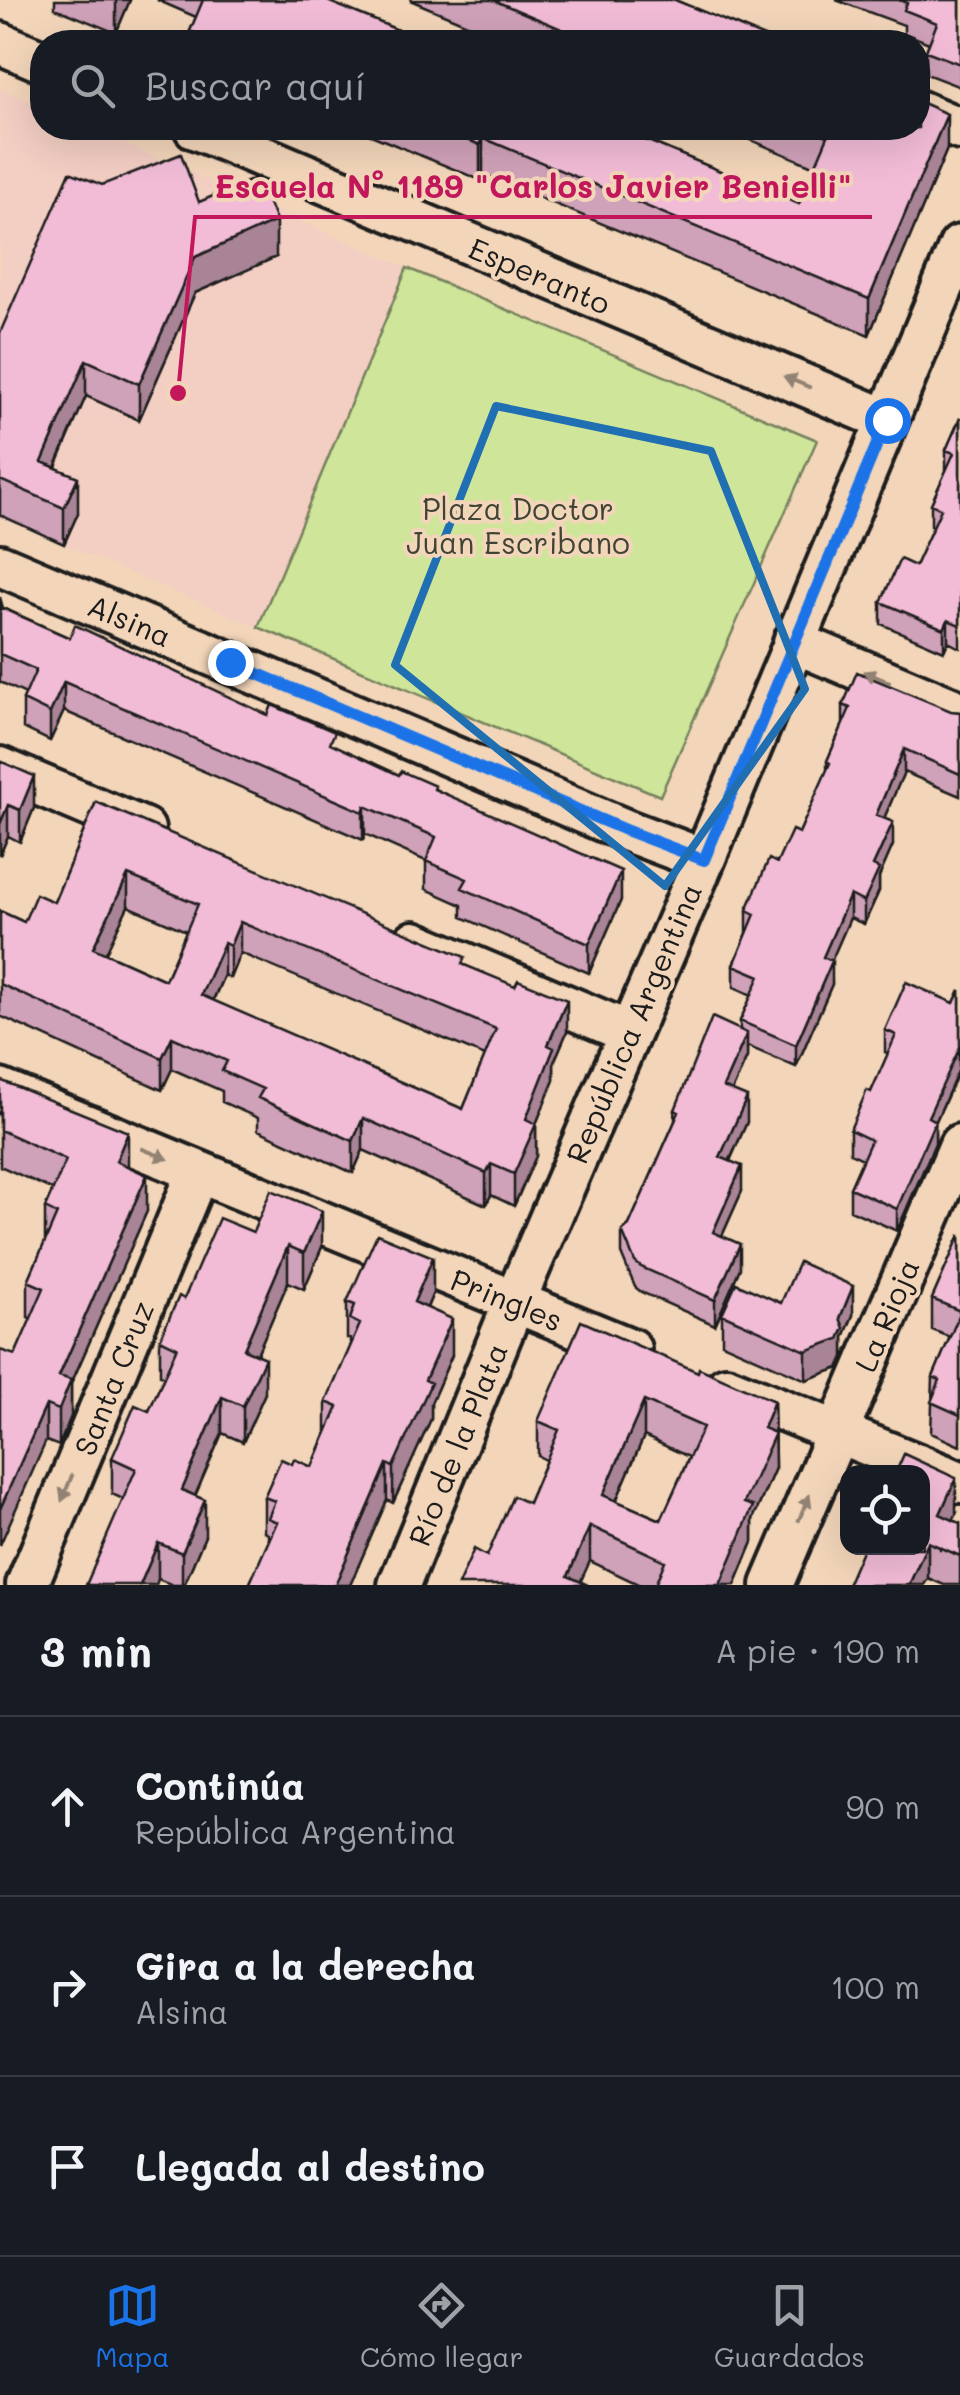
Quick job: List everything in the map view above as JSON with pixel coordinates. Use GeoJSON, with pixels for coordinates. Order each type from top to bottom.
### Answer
{"type":"FeatureCollection","features":[{"type":"Feature","properties":{"kind":"street"},"geometry":{"type":"LineString","coordinates":[[0,43],[30,56]]}},
{"type":"Feature","properties":{"kind":"street"},"geometry":{"type":"LineString","coordinates":[[930,116],[960,128]]}},
{"type":"Feature","properties":{"kind":"street","name":"Esperanto"},"geometry":{"type":"LineString","coordinates":[[223,140],[887,420]]}},
{"type":"Feature","properties":{"kind":"street","name":"República Argentina"},"geometry":{"type":"LineString","coordinates":[[514,1303],[960,246]]}},
{"type":"Feature","properties":{"kind":"street","name":"Alsina"},"geometry":{"type":"LineString","coordinates":[[0,565],[704,860]]}},
{"type":"Feature","properties":{"kind":"street"},"geometry":{"type":"LineString","coordinates":[[794,642],[960,712]]}},
{"type":"Feature","properties":{"kind":"street"},"geometry":{"type":"LineString","coordinates":[[0,768],[180,844]]}},
{"type":"Feature","properties":{"kind":"street"},"geometry":{"type":"LineString","coordinates":[[377,927],[628,1032]]}},
{"type":"Feature","properties":{"kind":"street","name":"Pringles"},"geometry":{"type":"LineString","coordinates":[[0,1090],[960,1482]]}},
{"type":"Feature","properties":{"kind":"street","name":"La Rioja"},"geometry":{"type":"LineString","coordinates":[[772,1585],[960,1144]]}},
{"type":"Feature","properties":{"kind":"street","name":"Santa Cruz"},"geometry":{"type":"LineString","coordinates":[[27,1585],[198,1172]]}},
{"type":"Feature","properties":{"kind":"street","name":"Río de la Plata"},"geometry":{"type":"LineString","coordinates":[[399,1585],[514,1303]]}},
{"type":"Feature","properties":{"kind":"highlighted area"},"geometry":{"type":"Polygon","coordinates":[[[496,406],[711,451],[805,689],[665,886],[395,665],[496,406]]]}},
{"type":"Feature","properties":{"kind":"shaded area"},"geometry":{"type":"Polygon","coordinates":[[[0,88],[30,102],[30,140],[116,140],[407,268],[258,627],[0,518],[0,88]]]}},
{"type":"Feature","properties":{"kind":"green space","name":"Plaza Doctor Juan Escribano"},"geometry":{"type":"Polygon","coordinates":[[[407,268],[817,440],[660,796],[258,627],[407,268]]]}},
{"type":"Feature","properties":{"kind":"building"},"geometry":{"type":"Polygon","coordinates":[[[203,0],[325,0],[398,30],[190,30],[203,0]]]}},
{"type":"Feature","properties":{"kind":"building"},"geometry":{"type":"Polygon","coordinates":[[[493,0],[675,0],[747,30],[564,30],[493,0]]]}},
{"type":"Feature","properties":{"kind":"building"},"geometry":{"type":"Polygon","coordinates":[[[899,0],[960,0],[960,64],[930,53],[937,23],[904,10],[907,3],[899,0]]]}},
{"type":"Feature","properties":{"kind":"building"},"geometry":{"type":"Polygon","coordinates":[[[930,106],[947,114],[869,299],[488,140],[646,140],[799,204],[826,140],[930,140],[930,106]]]}},
{"type":"Feature","properties":{"kind":"building"},"geometry":{"type":"Polygon","coordinates":[[[181,154],[199,202],[258,177],[276,221],[195,257],[139,384],[86,360],[42,462],[78,477],[64,508],[0,480],[0,333],[70,172],[102,185],[181,154]]]}},
{"type":"Feature","properties":{"kind":"building"},"geometry":{"type":"Polygon","coordinates":[[[960,418],[960,625],[948,620],[944,629],[881,602],[900,559],[915,566],[941,509],[931,504],[954,453],[946,450],[960,418]]]}},
{"type":"Feature","properties":{"kind":"building"},"geometry":{"type":"Polygon","coordinates":[[[0,607],[70,638],[75,625],[268,715],[272,705],[335,732],[330,743],[621,871],[589,944],[462,888],[467,879],[426,861],[436,837],[365,806],[363,812],[64,682],[50,713],[23,700],[36,670],[0,654],[0,607]]]}},
{"type":"Feature","properties":{"kind":"building"},"geometry":{"type":"Polygon","coordinates":[[[857,672],[960,712],[960,774],[904,749],[876,815],[893,822],[873,866],[879,869],[864,902],[850,895],[823,957],[832,961],[796,1045],[740,1021],[760,976],[734,965],[755,914],[747,910],[769,859],[777,863],[792,830],[799,833],[830,763],[827,761],[850,708],[843,705],[857,672]]]}},
{"type":"Feature","properties":{"kind":"building"},"geometry":{"type":"Polygon","coordinates":[[[0,761],[34,776],[20,810],[8,805],[0,824],[0,761]]]}},
{"type":"Feature","properties":{"kind":"building"},"geometry":{"type":"Polygon","coordinates":[[[96,802],[465,957],[462,964],[515,986],[518,980],[567,1000],[548,1045],[554,1048],[526,1119],[536,1124],[514,1174],[491,1164],[486,1173],[363,1118],[353,1141],[258,1098],[263,1089],[222,1071],[227,1061],[172,1037],[162,1058],[0,984],[0,911],[24,922],[36,894],[54,902],[96,802]],[[128,875],[93,948],[165,980],[198,904],[128,875]],[[240,922],[230,946],[224,943],[201,995],[463,1109],[496,1029],[240,922]]]}},
{"type":"Feature","properties":{"kind":"building"},"geometry":{"type":"Polygon","coordinates":[[[906,982],[954,1003],[960,990],[960,1047],[928,1117],[935,1121],[897,1209],[850,1188],[871,1140],[850,1130],[896,1035],[885,1030],[906,982]]]}},
{"type":"Feature","properties":{"kind":"building"},"geometry":{"type":"Polygon","coordinates":[[[712,1017],[747,1033],[723,1087],[747,1097],[720,1157],[742,1166],[713,1232],[740,1244],[715,1300],[641,1267],[622,1231],[629,1225],[679,1112],[675,1110],[712,1017]]]}},
{"type":"Feature","properties":{"kind":"building"},"geometry":{"type":"Polygon","coordinates":[[[0,1080],[128,1132],[116,1161],[147,1175],[59,1376],[71,1380],[59,1410],[46,1405],[0,1509],[0,1350],[15,1355],[44,1288],[28,1281],[57,1214],[45,1208],[66,1160],[0,1130],[0,1080]]]}},
{"type":"Feature","properties":{"kind":"building"},"geometry":{"type":"Polygon","coordinates":[[[271,1190],[322,1211],[304,1253],[288,1246],[244,1349],[265,1358],[243,1406],[222,1397],[182,1490],[205,1500],[182,1553],[158,1543],[140,1585],[86,1585],[136,1469],[112,1458],[135,1405],[149,1411],[177,1347],[160,1339],[179,1296],[184,1299],[219,1218],[253,1232],[271,1190]]]}},
{"type":"Feature","properties":{"kind":"building"},"geometry":{"type":"Polygon","coordinates":[[[377,1234],[433,1257],[414,1302],[452,1319],[425,1380],[431,1383],[393,1467],[387,1464],[335,1585],[249,1585],[277,1522],[268,1518],[275,1501],[264,1497],[281,1459],[292,1464],[294,1459],[312,1467],[338,1407],[326,1402],[360,1324],[350,1319],[355,1305],[347,1302],[377,1234]]]}},
{"type":"Feature","properties":{"kind":"building"},"geometry":{"type":"Polygon","coordinates":[[[960,1235],[960,1311],[932,1299],[960,1235]]]}},
{"type":"Feature","properties":{"kind":"building"},"geometry":{"type":"Polygon","coordinates":[[[799,1262],[853,1286],[840,1318],[844,1328],[839,1339],[806,1351],[722,1314],[736,1283],[781,1303],[799,1262]]]}},
{"type":"Feature","properties":{"kind":"building"},"geometry":{"type":"Polygon","coordinates":[[[960,1313],[960,1415],[931,1402],[940,1380],[933,1377],[960,1313]]]}},
{"type":"Feature","properties":{"kind":"building"},"geometry":{"type":"Polygon","coordinates":[[[581,1321],[774,1401],[763,1428],[775,1433],[744,1503],[753,1506],[720,1585],[655,1585],[665,1561],[590,1526],[568,1576],[588,1585],[458,1585],[474,1549],[487,1556],[513,1496],[528,1503],[559,1430],[538,1421],[581,1321]],[[644,1401],[603,1495],[661,1520],[703,1427],[644,1401]]]}},
{"type":"Feature","properties":{"kind":"building"},"geometry":{"type":"Polygon","coordinates":[[[904,1454],[928,1465],[899,1465],[904,1454]]]}},
{"type":"Feature","properties":{"kind":"building"},"geometry":{"type":"Polygon","coordinates":[[[930,1466],[956,1478],[940,1514],[960,1523],[960,1556],[930,1543],[930,1466]]]}},
{"type":"Feature","properties":{"kind":"building"},"geometry":{"type":"Polygon","coordinates":[[[860,1555],[922,1555],[909,1585],[847,1585],[860,1555]]]}},
{"type":"Feature","properties":{"kind":"place","name":"Escuela N° 1189 \"Carlos Javier Benielli\""},"geometry":{"type":"Point","coordinates":[178,393]}},
{"type":"Feature","properties":{"kind":"route"},"geometry":{"type":"LineString","coordinates":[[230,662],[704,860],[887,420]]}}]}
